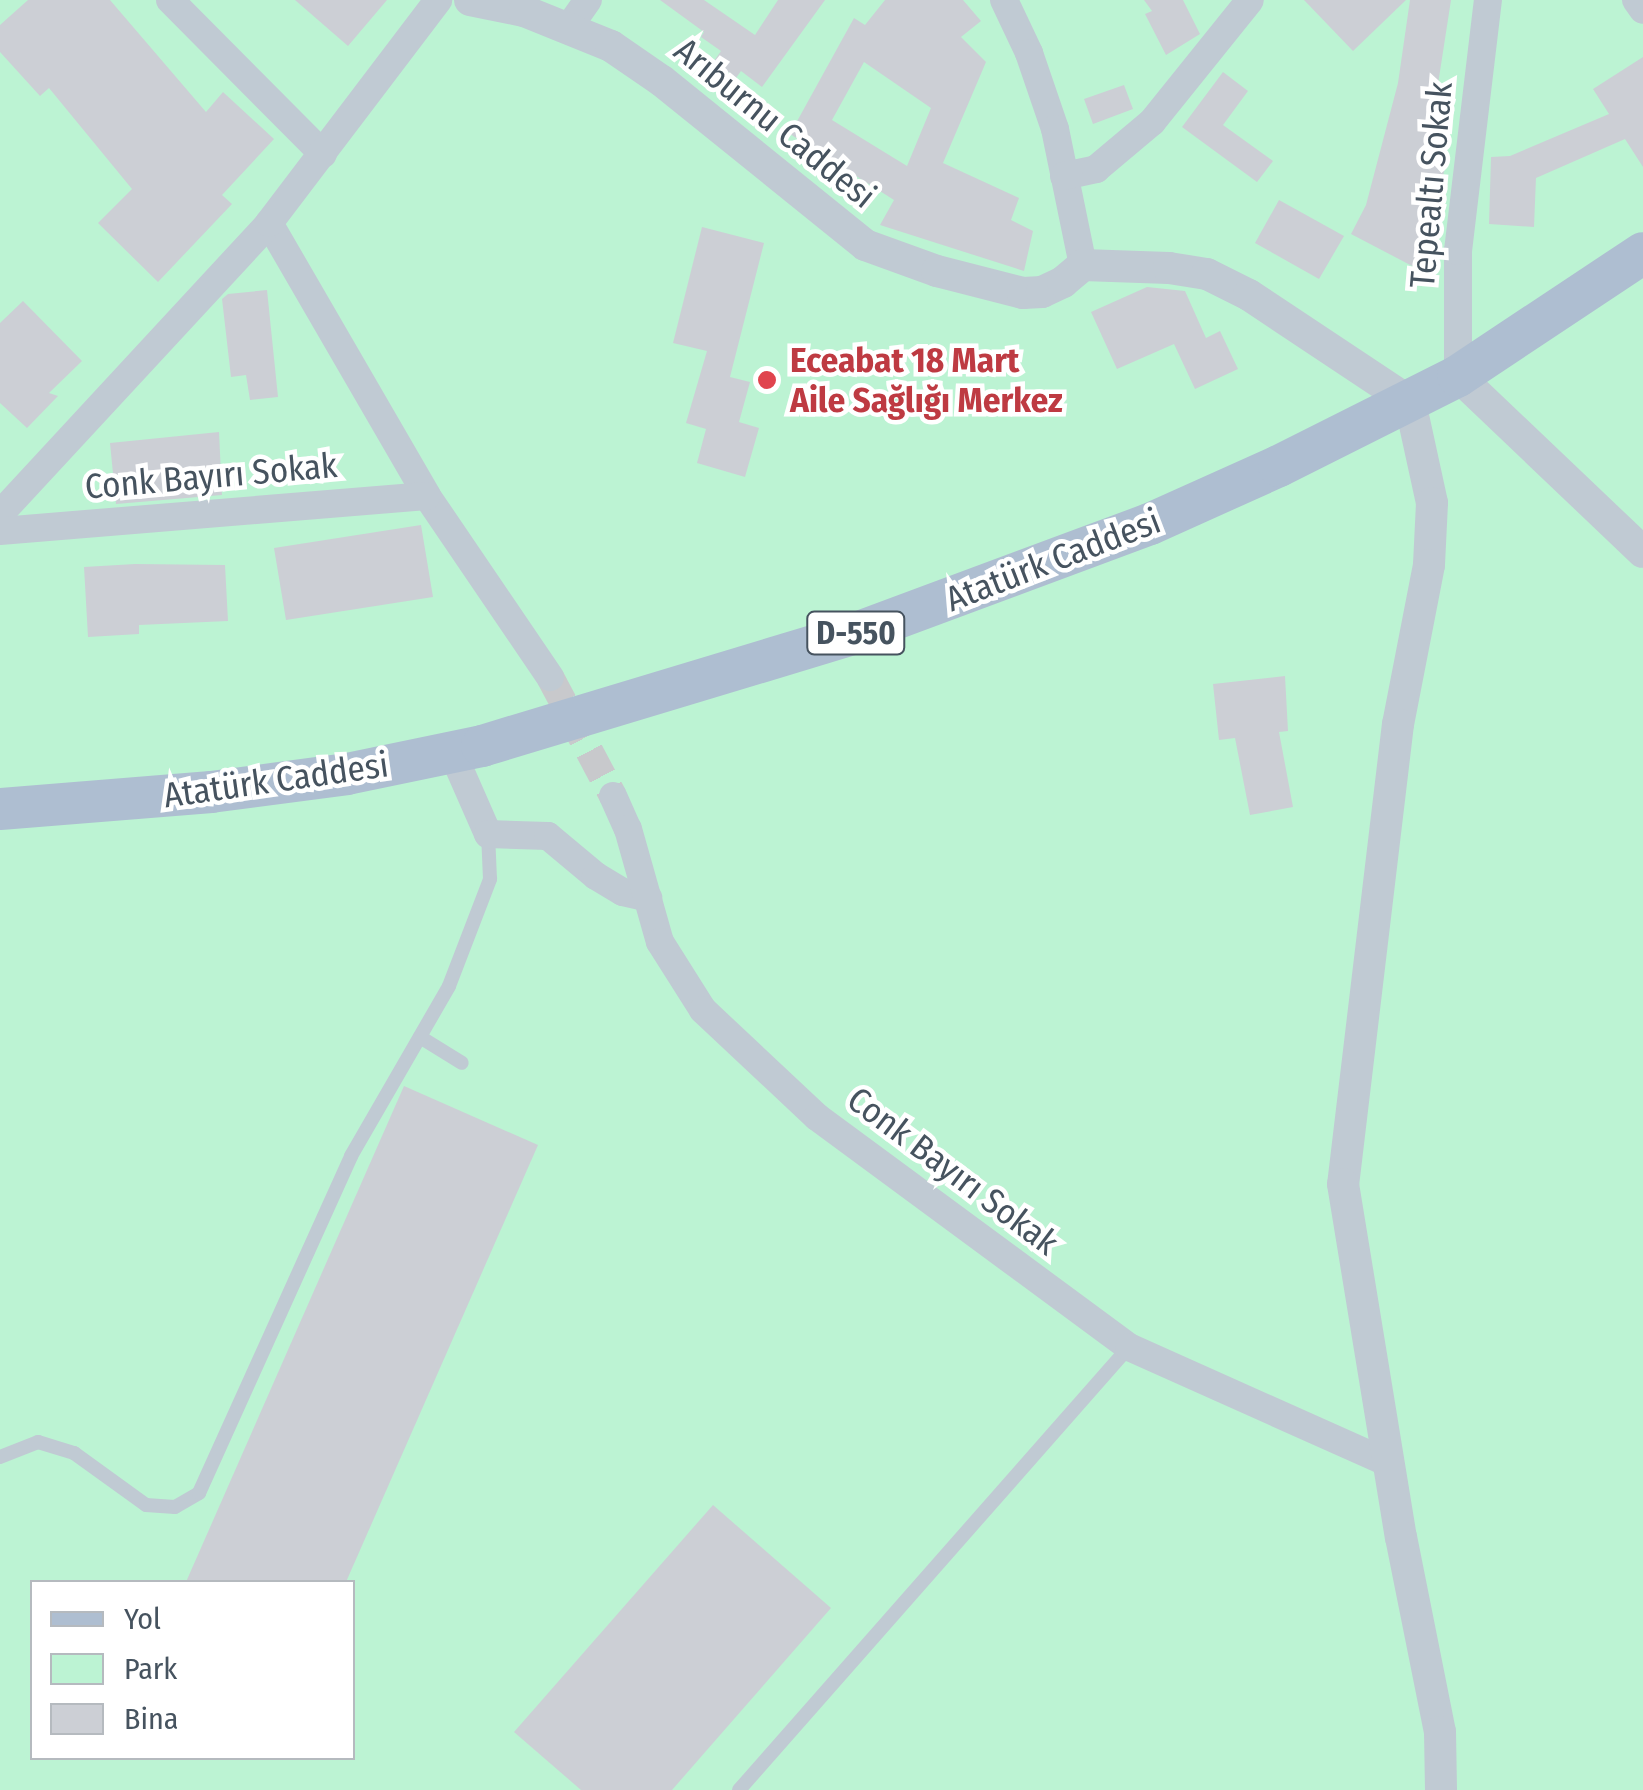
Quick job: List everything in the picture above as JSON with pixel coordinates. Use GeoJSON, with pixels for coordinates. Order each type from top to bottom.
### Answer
{"type":"FeatureCollection","features":[{"type":"Feature","properties":{"kind":"main road","name":"Atatürk Caddesi"},"geometry":{"type":"LineString","coordinates":[[0,809],[210,792],[347,774],[452,752],[658,696],[1001,582],[1150,524],[1410,402],[1458,376],[1643,253]]}},
{"type":"Feature","properties":{"kind":"street"},"geometry":{"type":"LineString","coordinates":[[170,0],[323,154]]}},
{"type":"Feature","properties":{"kind":"street","name":"Conk Bayırı Sokak"},"geometry":{"type":"LineString","coordinates":[[0,514],[269,222],[438,0]]}},
{"type":"Feature","properties":{"kind":"street","name":"Arıburnu Caddesi"},"geometry":{"type":"LineString","coordinates":[[470,0],[524,10],[611,46],[662,80],[865,245],[937,271],[1023,293],[1052,287],[1082,265]]}},
{"type":"Feature","properties":{"kind":"street"},"geometry":{"type":"LineString","coordinates":[[569,28],[588,0]]}},
{"type":"Feature","properties":{"kind":"street"},"geometry":{"type":"LineString","coordinates":[[1004,0],[1029,53],[1056,130],[1082,265],[1169,268],[1207,274],[1249,295],[1410,402],[1432,503],[1430,565],[1398,724],[1343,1184],[1440,1732],[1442,1790]]}},
{"type":"Feature","properties":{"kind":"street"},"geometry":{"type":"LineString","coordinates":[[1064,176],[1096,168],[1152,122],[1250,0]]}},
{"type":"Feature","properties":{"kind":"street","name":"Tepealtı Sokak"},"geometry":{"type":"LineString","coordinates":[[1458,376],[1458,251],[1488,0]]}},
{"type":"Feature","properties":{"kind":"street"},"geometry":{"type":"LineString","coordinates":[[1636,0],[1643,10]]}},
{"type":"Feature","properties":{"kind":"street"},"geometry":{"type":"LineString","coordinates":[[269,222],[427,496],[550,677]]}},
{"type":"Feature","properties":{"kind":"street"},"geometry":{"type":"LineString","coordinates":[[1458,376],[1643,552]]}},
{"type":"Feature","properties":{"kind":"street","name":"Conk Bayırı Sokak"},"geometry":{"type":"LineString","coordinates":[[0,531],[427,496]]}},
{"type":"Feature","properties":{"kind":"street"},"geometry":{"type":"LineString","coordinates":[[452,752],[488,834],[548,836],[596,876],[623,892],[648,898]]}},
{"type":"Feature","properties":{"kind":"street","name":"Conk Bayırı Sokak"},"geometry":{"type":"LineString","coordinates":[[613,796],[628,829],[660,942],[702,1010],[817,1117],[1129,1347],[1390,1464]]}},
{"type":"Feature","properties":{"kind":"lane"},"geometry":{"type":"LineString","coordinates":[[0,1457],[38,1442],[74,1453],[146,1506],[175,1506],[198,1493],[351,1156],[448,986],[490,879],[488,834]]}},
{"type":"Feature","properties":{"kind":"lane"},"geometry":{"type":"LineString","coordinates":[[420,1036],[462,1062]]}},
{"type":"Feature","properties":{"kind":"lane"},"geometry":{"type":"LineString","coordinates":[[740,1790],[1129,1347]]}},
{"type":"Feature","properties":{"kind":"green space"},"geometry":{"type":"Polygon","coordinates":[[[0,0],[1643,0],[1643,1790],[0,1790],[0,0]]]}},
{"type":"Feature","properties":{"kind":"building"},"geometry":{"type":"Polygon","coordinates":[[[28,0],[110,0],[206,112],[223,92],[274,139],[222,195],[232,204],[158,282],[98,223],[132,189],[49,88],[40,96],[0,52],[0,25],[28,0]]]}},
{"type":"Feature","properties":{"kind":"building"},"geometry":{"type":"Polygon","coordinates":[[[295,0],[387,0],[348,46],[295,0]]]}},
{"type":"Feature","properties":{"kind":"building"},"geometry":{"type":"Polygon","coordinates":[[[660,0],[704,0],[755,35],[778,0],[825,0],[762,87],[741,71],[736,78],[714,61],[721,51],[701,37],[704,32],[660,0]]]}},
{"type":"Feature","properties":{"kind":"building"},"geometry":{"type":"Polygon","coordinates":[[[885,0],[963,0],[981,21],[961,37],[986,62],[943,163],[1019,198],[1011,220],[1033,231],[1024,271],[880,225],[894,200],[790,134],[854,18],[865,25],[885,0]],[[864,62],[832,120],[907,166],[931,108],[864,62]]]}},
{"type":"Feature","properties":{"kind":"building"},"geometry":{"type":"Polygon","coordinates":[[[1144,0],[1183,0],[1200,34],[1166,55],[1145,14],[1152,11],[1144,0]]]}},
{"type":"Feature","properties":{"kind":"building"},"geometry":{"type":"Polygon","coordinates":[[[1304,0],[1406,0],[1353,51],[1304,0]]]}},
{"type":"Feature","properties":{"kind":"building"},"geometry":{"type":"Polygon","coordinates":[[[1410,0],[1451,0],[1428,149],[1448,154],[1433,221],[1439,224],[1416,268],[1351,234],[1366,205],[1398,83],[1410,0]]]}},
{"type":"Feature","properties":{"kind":"building"},"geometry":{"type":"Polygon","coordinates":[[[1643,57],[1643,167],[1625,139],[1536,178],[1534,227],[1489,224],[1491,157],[1510,156],[1609,114],[1593,89],[1643,57]]]}},
{"type":"Feature","properties":{"kind":"building"},"geometry":{"type":"Polygon","coordinates":[[[1223,72],[1248,91],[1223,125],[1273,161],[1257,182],[1182,127],[1223,72]]]}},
{"type":"Feature","properties":{"kind":"building"},"geometry":{"type":"Polygon","coordinates":[[[1124,85],[1133,109],[1093,124],[1084,99],[1124,85]]]}},
{"type":"Feature","properties":{"kind":"building"},"geometry":{"type":"Polygon","coordinates":[[[1279,200],[1344,236],[1319,279],[1255,243],[1279,200]]]}},
{"type":"Feature","properties":{"kind":"building"},"geometry":{"type":"Polygon","coordinates":[[[702,227],[764,243],[730,377],[750,382],[739,422],[759,428],[745,477],[697,463],[706,429],[686,423],[707,351],[673,343],[702,227]]]}},
{"type":"Feature","properties":{"kind":"building"},"geometry":{"type":"Polygon","coordinates":[[[1147,287],[1185,291],[1206,338],[1220,331],[1238,369],[1195,389],[1174,344],[1117,369],[1091,312],[1147,287]]]}},
{"type":"Feature","properties":{"kind":"building"},"geometry":{"type":"Polygon","coordinates":[[[267,290],[278,397],[250,400],[246,375],[231,377],[222,299],[228,294],[267,290]]]}},
{"type":"Feature","properties":{"kind":"building"},"geometry":{"type":"Polygon","coordinates":[[[23,301],[82,361],[49,393],[58,396],[27,428],[0,403],[0,323],[23,301]]]}},
{"type":"Feature","properties":{"kind":"building"},"geometry":{"type":"Polygon","coordinates":[[[219,432],[222,495],[116,504],[110,443],[219,432]]]}},
{"type":"Feature","properties":{"kind":"building"},"geometry":{"type":"Polygon","coordinates":[[[421,525],[433,597],[286,620],[274,548],[421,525]]]}},
{"type":"Feature","properties":{"kind":"building"},"geometry":{"type":"Polygon","coordinates":[[[225,565],[228,621],[139,625],[139,634],[88,637],[84,567],[225,565]]]}},
{"type":"Feature","properties":{"kind":"building"},"geometry":{"type":"Polygon","coordinates":[[[1285,676],[1288,731],[1279,732],[1293,807],[1250,815],[1235,738],[1219,740],[1213,684],[1285,676]]]}},
{"type":"Feature","properties":{"kind":"building"},"geometry":{"type":"Polygon","coordinates":[[[404,1086],[538,1145],[347,1580],[187,1580],[404,1086]]]}},
{"type":"Feature","properties":{"kind":"building"},"geometry":{"type":"Polygon","coordinates":[[[713,1505],[831,1608],[672,1790],[581,1790],[514,1732],[713,1505]]]}},
{"type":"Feature","properties":{"kind":"tunnel"},"geometry":{"type":"LineString","coordinates":[[550,677],[613,796]]}},
{"type":"Feature","properties":{"kind":"place","name":"Eceabat 18 Mart Aile Sağlığı Merkez"},"geometry":{"type":"Point","coordinates":[767,380]}}]}
